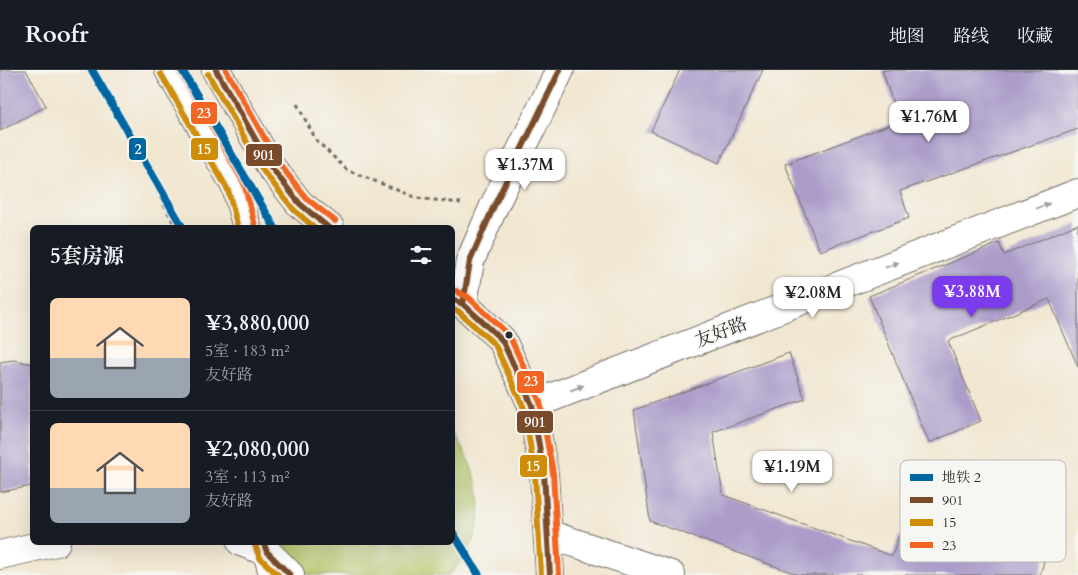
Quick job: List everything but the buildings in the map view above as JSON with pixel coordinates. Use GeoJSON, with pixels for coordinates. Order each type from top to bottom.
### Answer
{"type":"FeatureCollection","features":[{"type":"Feature","properties":{"kind":"street"},"geometry":{"type":"LineString","coordinates":[[169,70],[236,187],[245,225]]}},
{"type":"Feature","properties":{"kind":"street"},"geometry":{"type":"LineString","coordinates":[[216,70],[271,167],[300,204],[326,225]]}},
{"type":"Feature","properties":{"kind":"street"},"geometry":{"type":"LineString","coordinates":[[550,575],[544,474],[532,406],[502,340],[458,302],[470,261],[494,206],[560,70]]}},
{"type":"Feature","properties":{"kind":"street","name":"友好路"},"geometry":{"type":"LineString","coordinates":[[532,406],[1078,193]]}},
{"type":"Feature","properties":{"kind":"street"},"geometry":{"type":"LineString","coordinates":[[548,534],[671,575]]}},
{"type":"Feature","properties":{"kind":"street"},"geometry":{"type":"LineString","coordinates":[[0,556],[44,545]]}},
{"type":"Feature","properties":{"kind":"street"},"geometry":{"type":"LineString","coordinates":[[247,545],[268,556],[290,575]]}},
{"type":"Feature","properties":{"kind":"path"},"geometry":{"type":"LineString","coordinates":[[297,104],[316,140],[348,170],[417,198],[494,206]]}},
{"type":"Feature","properties":{"kind":"path"},"geometry":{"type":"LineString","coordinates":[[153,183],[174,225]]}},
{"type":"Feature","properties":{"kind":"green space"},"geometry":{"type":"Polygon","coordinates":[[[455,436],[472,470],[480,505],[474,538],[464,558],[449,575],[309,575],[283,545],[455,545],[455,436]]]}},
{"type":"Feature","properties":{"kind":"metro line","name":"2"},"geometry":{"type":"LineString","coordinates":[[92,70],[181,225]]}},
{"type":"Feature","properties":{"kind":"metro line","name":"2"},"geometry":{"type":"LineString","coordinates":[[182,70],[273,225]]}},
{"type":"Feature","properties":{"kind":"metro line","name":"2"},"geometry":{"type":"LineString","coordinates":[[455,536],[479,575]]}},
{"type":"Feature","properties":{"kind":"transit line","name":"23"},"geometry":{"type":"LineString","coordinates":[[179,70],[244,183],[255,225]]}},
{"type":"Feature","properties":{"kind":"transit line","name":"901"},"geometry":{"type":"LineString","coordinates":[[216,70],[271,167],[300,204],[325,225]]}},
{"type":"Feature","properties":{"kind":"transit line","name":"23"},"geometry":{"type":"LineString","coordinates":[[226,70],[278,162],[306,198],[335,221]]}},
{"type":"Feature","properties":{"kind":"transit line","name":"901"},"geometry":{"type":"LineString","coordinates":[[463,304],[470,261],[494,206],[560,70]]}},
{"type":"Feature","properties":{"kind":"transit line","name":"15"},"geometry":{"type":"LineString","coordinates":[[161,74],[228,190],[237,225]]}},
{"type":"Feature","properties":{"kind":"transit line","name":"15"},"geometry":{"type":"LineString","coordinates":[[208,74],[264,172],[294,210],[312,225]]}},
{"type":"Feature","properties":{"kind":"transit line","name":"23"},"geometry":{"type":"LineString","coordinates":[[456,291],[468,297],[509,335],[540,402],[553,473],[559,574]]}},
{"type":"Feature","properties":{"kind":"transit line","name":"901"},"geometry":{"type":"LineString","coordinates":[[455,300],[463,304],[502,340],[532,405],[544,474],[550,575]]}},
{"type":"Feature","properties":{"kind":"transit line","name":"15"},"geometry":{"type":"LineString","coordinates":[[455,310],[495,345],[524,408],[535,475],[541,575]]}},
{"type":"Feature","properties":{"kind":"transit line","name":"15"},"geometry":{"type":"LineString","coordinates":[[255,545],[260,558],[278,575]]}},
{"type":"Feature","properties":{"kind":"transit line","name":"901"},"geometry":{"type":"LineString","coordinates":[[264,545],[267,552],[290,575]]}}]}
